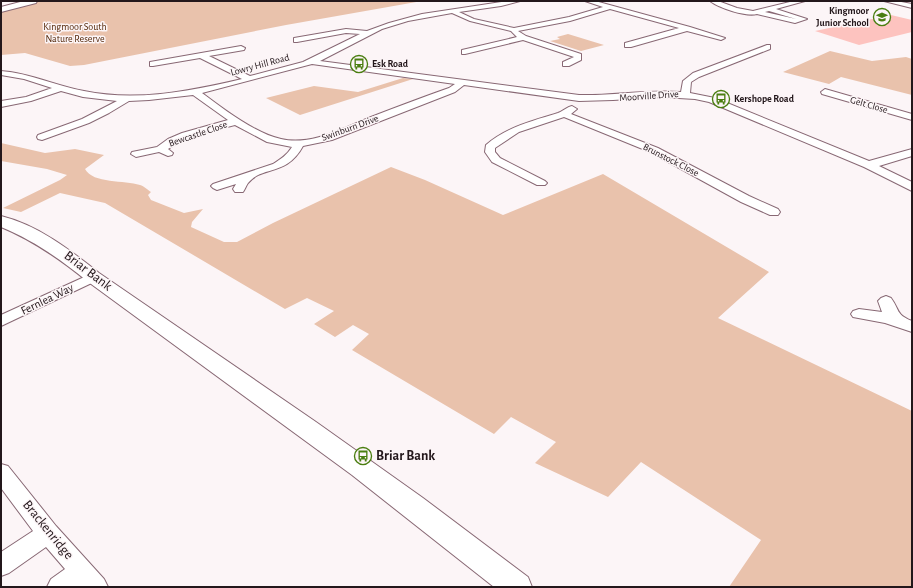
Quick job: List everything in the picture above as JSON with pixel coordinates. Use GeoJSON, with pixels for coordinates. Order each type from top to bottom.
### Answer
{"type":"FeatureCollection","features":[{"type":"Feature","properties":{"kind":"street"},"geometry":{"type":"LineString","coordinates":[[1,10],[33,1]]}},
{"type":"Feature","properties":{"kind":"street","name":"Lowry Hill Road"},"geometry":{"type":"LineString","coordinates":[[1,73],[42,81],[60,88],[94,96],[126,99],[156,98],[196,93],[311,62],[367,33],[393,23],[517,1]]}},
{"type":"Feature","properties":{"kind":"street"},"geometry":{"type":"LineString","coordinates":[[588,1],[721,38]]}},
{"type":"Feature","properties":{"kind":"street"},"geometry":{"type":"LineString","coordinates":[[713,1],[736,10],[795,21],[804,19],[770,10]]}},
{"type":"Feature","properties":{"kind":"street"},"geometry":{"type":"LineString","coordinates":[[758,13],[802,1]]}},
{"type":"Feature","properties":{"kind":"street"},"geometry":{"type":"LineString","coordinates":[[888,1],[912,6]]}},
{"type":"Feature","properties":{"kind":"street"},"geometry":{"type":"LineString","coordinates":[[454,12],[472,20],[514,30],[570,19],[611,7]]}},
{"type":"Feature","properties":{"kind":"street"},"geometry":{"type":"LineString","coordinates":[[628,45],[688,28]]}},
{"type":"Feature","properties":{"kind":"street"},"geometry":{"type":"LineString","coordinates":[[514,30],[516,34],[523,38],[578,56],[578,58],[566,64]]}},
{"type":"Feature","properties":{"kind":"street"},"geometry":{"type":"LineString","coordinates":[[297,40],[346,31],[367,33]]}},
{"type":"Feature","properties":{"kind":"street"},"geometry":{"type":"LineString","coordinates":[[465,52],[523,38]]}},
{"type":"Feature","properties":{"kind":"street"},"geometry":{"type":"LineString","coordinates":[[686,94],[687,81],[696,75],[767,47]]}},
{"type":"Feature","properties":{"kind":"street"},"geometry":{"type":"LineString","coordinates":[[153,64],[241,48]]}},
{"type":"Feature","properties":{"kind":"street"},"geometry":{"type":"LineString","coordinates":[[201,55],[249,79]]}},
{"type":"Feature","properties":{"kind":"street"},"geometry":{"type":"LineString","coordinates":[[311,62],[463,82]]}},
{"type":"Feature","properties":{"kind":"street","name":"Moorville Drive"},"geometry":{"type":"LineString","coordinates":[[463,82],[580,98],[612,99],[652,94],[686,94],[712,100],[868,165],[912,188]]}},
{"type":"Feature","properties":{"kind":"street","name":"Swinburn Drive"},"geometry":{"type":"LineString","coordinates":[[196,93],[237,121],[268,139],[279,142],[299,144],[332,136],[452,90],[463,82]]}},
{"type":"Feature","properties":{"kind":"street"},"geometry":{"type":"LineString","coordinates":[[1,104],[28,99],[60,88]]}},
{"type":"Feature","properties":{"kind":"street","name":"Gelt Close"},"geometry":{"type":"LineString","coordinates":[[825,92],[912,117]]}},
{"type":"Feature","properties":{"kind":"street"},"geometry":{"type":"LineString","coordinates":[[541,183],[496,160],[491,156],[489,150],[498,140],[510,132],[564,114],[576,106],[580,98]]}},
{"type":"Feature","properties":{"kind":"street"},"geometry":{"type":"LineString","coordinates":[[42,137],[64,133],[108,111],[126,99]]}},
{"type":"Feature","properties":{"kind":"street","name":"Brunstock Close"},"geometry":{"type":"LineString","coordinates":[[564,114],[654,150],[745,199],[774,212]]}},
{"type":"Feature","properties":{"kind":"street","name":"Bewcastle Close"},"geometry":{"type":"LineString","coordinates":[[136,154],[164,151],[172,141],[186,135],[237,121]]}},
{"type":"Feature","properties":{"kind":"street"},"geometry":{"type":"LineString","coordinates":[[217,186],[277,166],[287,161],[294,156],[299,144]]}},
{"type":"Feature","properties":{"kind":"street"},"geometry":{"type":"LineString","coordinates":[[868,165],[912,152]]}},
{"type":"Feature","properties":{"kind":"street"},"geometry":{"type":"LineString","coordinates":[[239,189],[242,182],[249,176]]}},
{"type":"Feature","properties":{"kind":"street","name":"Briar Bank"},"geometry":{"type":"LineString","coordinates":[[1,221],[38,236],[63,252],[93,277],[333,448],[517,587]]}},
{"type":"Feature","properties":{"kind":"street","name":"Fernlea Way"},"geometry":{"type":"LineString","coordinates":[[1,321],[93,277]]}},
{"type":"Feature","properties":{"kind":"street"},"geometry":{"type":"LineString","coordinates":[[886,301],[890,313],[905,324]]}},
{"type":"Feature","properties":{"kind":"street"},"geometry":{"type":"LineString","coordinates":[[859,314],[870,314],[905,324]]}},
{"type":"Feature","properties":{"kind":"street","name":"Brackenridge"},"geometry":{"type":"LineString","coordinates":[[1,472],[48,533],[89,579]]}},
{"type":"Feature","properties":{"kind":"street"},"geometry":{"type":"LineString","coordinates":[[1,565],[48,533]]}},
{"type":"Feature","properties":{"kind":"street"},"geometry":{"type":"LineString","coordinates":[[59,587],[89,579]]}},
{"type":"Feature","properties":{"kind":"green space","name":"Kingmoor South Nature Reserve"},"geometry":{"type":"Polygon","coordinates":[[[36,1],[422,1],[286,25],[84,65],[70,66],[25,53],[1,55],[1,11],[36,1]]]}},
{"type":"Feature","properties":{"kind":"green space"},"geometry":{"type":"Polygon","coordinates":[[[568,34],[604,45],[581,51],[550,41],[560,39],[557,37],[568,34]]]}},
{"type":"Feature","properties":{"kind":"green space"},"geometry":{"type":"Polygon","coordinates":[[[830,51],[872,61],[906,57],[912,59],[912,95],[841,77],[829,84],[783,72],[830,51]]]}},
{"type":"Feature","properties":{"kind":"green space"},"geometry":{"type":"Polygon","coordinates":[[[403,78],[413,79],[300,115],[266,98],[314,86],[358,92],[403,78]]]}},
{"type":"Feature","properties":{"kind":"green space"},"geometry":{"type":"Polygon","coordinates":[[[1,143],[45,153],[75,149],[104,155],[85,169],[89,174],[110,181],[134,183],[144,187],[151,192],[148,195],[151,200],[184,213],[203,209],[192,222],[191,227],[224,242],[237,242],[273,223],[391,167],[425,180],[503,215],[603,174],[769,272],[718,318],[912,411],[912,587],[729,587],[761,540],[641,462],[608,497],[535,463],[556,442],[511,417],[494,434],[352,350],[369,334],[353,325],[335,337],[314,324],[334,311],[307,298],[285,309],[105,203],[60,193],[21,212],[3,208],[60,180],[67,175],[47,169],[1,161],[1,143]]]}},
{"type":"Feature","properties":{"kind":"building"},"geometry":{"type":"Polygon","coordinates":[[[891,15],[912,20],[912,32],[859,45],[815,31],[891,15]]]}},
{"type":"Feature","properties":{"kind":"place","name":"Kingmoor Junior School"},"geometry":{"type":"Point","coordinates":[882,17]}},
{"type":"Feature","properties":{"kind":"place","name":"Esk Road"},"geometry":{"type":"Point","coordinates":[359,64]}},
{"type":"Feature","properties":{"kind":"place","name":"Kershope Road"},"geometry":{"type":"Point","coordinates":[721,99]}},
{"type":"Feature","properties":{"kind":"place","name":"Briar Bank"},"geometry":{"type":"Point","coordinates":[363,456]}}]}
